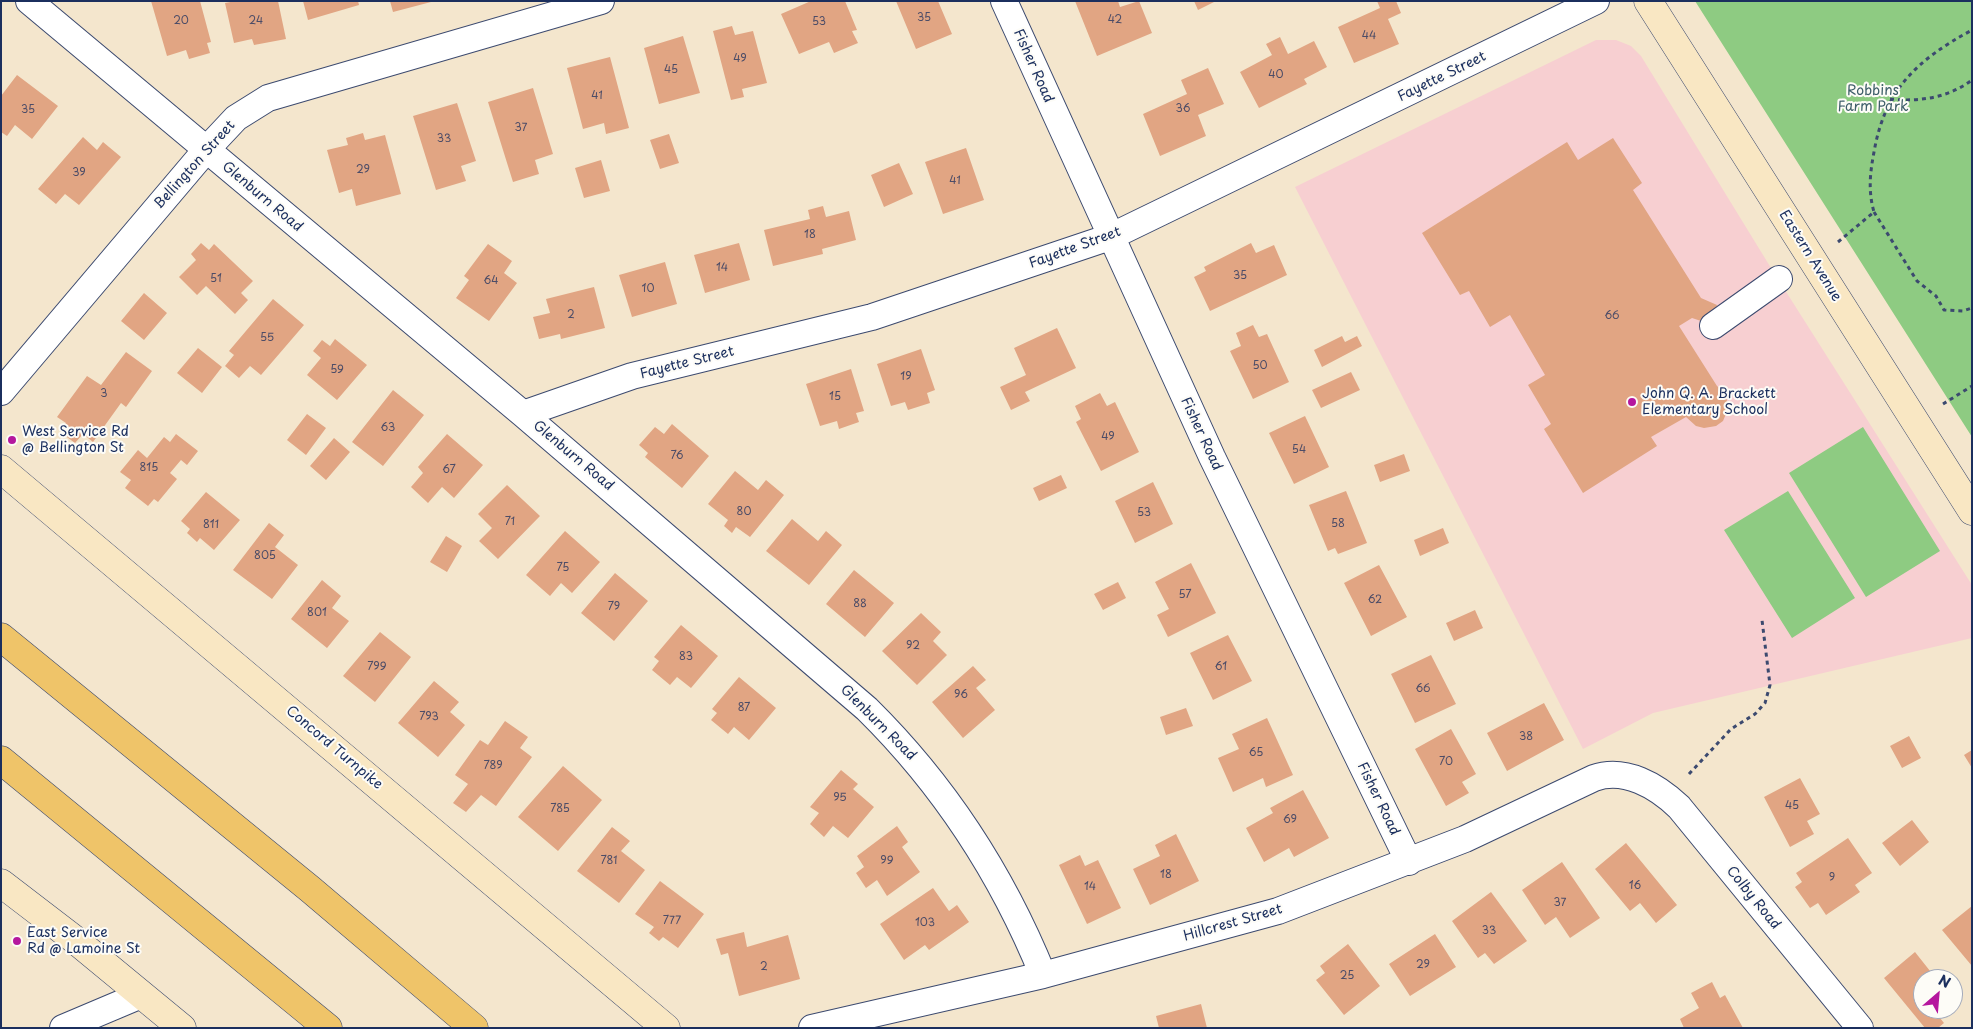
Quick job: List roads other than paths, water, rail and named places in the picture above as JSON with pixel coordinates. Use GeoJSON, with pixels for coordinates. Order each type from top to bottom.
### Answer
{"type":"FeatureCollection","features":[{"type":"Feature","properties":{"kind":"highway"},"geometry":{"type":"LineString","coordinates":[[1,637],[310,889],[474,1028]]}},
{"type":"Feature","properties":{"kind":"highway"},"geometry":{"type":"LineString","coordinates":[[1,760],[328,1028]]}},
{"type":"Feature","properties":{"kind":"main road","name":"Eastern Avenue"},"geometry":{"type":"LineString","coordinates":[[1648,1],[1972,511]]}},
{"type":"Feature","properties":{"kind":"main road","name":"Concord Turnpike"},"geometry":{"type":"LineString","coordinates":[[1,469],[666,1028]]}},
{"type":"Feature","properties":{"kind":"main road"},"geometry":{"type":"LineString","coordinates":[[1,883],[74,939],[182,1028]]}},
{"type":"Feature","properties":{"kind":"street","name":"Glenburn Road"},"geometry":{"type":"LineString","coordinates":[[29,1],[523,414],[816,663],[888,729],[940,791],[979,846],[1015,912],[1043,975]]}},
{"type":"Feature","properties":{"kind":"street","name":"Bellington Street"},"geometry":{"type":"LineString","coordinates":[[1,392],[206,150],[236,118],[268,98],[601,1]]}},
{"type":"Feature","properties":{"kind":"street","name":"Fisher Road"},"geometry":{"type":"LineString","coordinates":[[1004,1],[1110,237],[1212,457],[1409,862]]}},
{"type":"Feature","properties":{"kind":"street","name":"Fayette Street"},"geometry":{"type":"LineString","coordinates":[[523,414],[632,376],[872,318],[1110,237],[1596,1]]}},
{"type":"Feature","properties":{"kind":"street"},"geometry":{"type":"LineString","coordinates":[[1713,326],[1779,279]]}},
{"type":"Feature","properties":{"kind":"street","name":"Hillcrest Street"},"geometry":{"type":"LineString","coordinates":[[812,1028],[1043,975],[1264,915],[1409,862],[1465,839],[1594,778],[1618,775],[1637,780]]}},
{"type":"Feature","properties":{"kind":"street","name":"Colby Road"},"geometry":{"type":"LineString","coordinates":[[1637,780],[1669,798],[1860,1028]]}},
{"type":"Feature","properties":{"kind":"street"},"geometry":{"type":"LineString","coordinates":[[63,1028],[141,995]]}},
{"type":"Feature","properties":{"kind":"place","name":"John Q. A. Brackett Elementary School"},"geometry":{"type":"Point","coordinates":[1632,402]}},
{"type":"Feature","properties":{"kind":"place","name":"West Service Rd @ Bellington St"},"geometry":{"type":"Point","coordinates":[12,440]}},
{"type":"Feature","properties":{"kind":"place","name":"East Service Rd @ Lamoine St"},"geometry":{"type":"Point","coordinates":[17,941]}},
{"type":"Feature","properties":{"kind":"park label","name":"Robbins Farm Park"},"geometry":{"type":"Point","coordinates":[1873,99]}}]}
